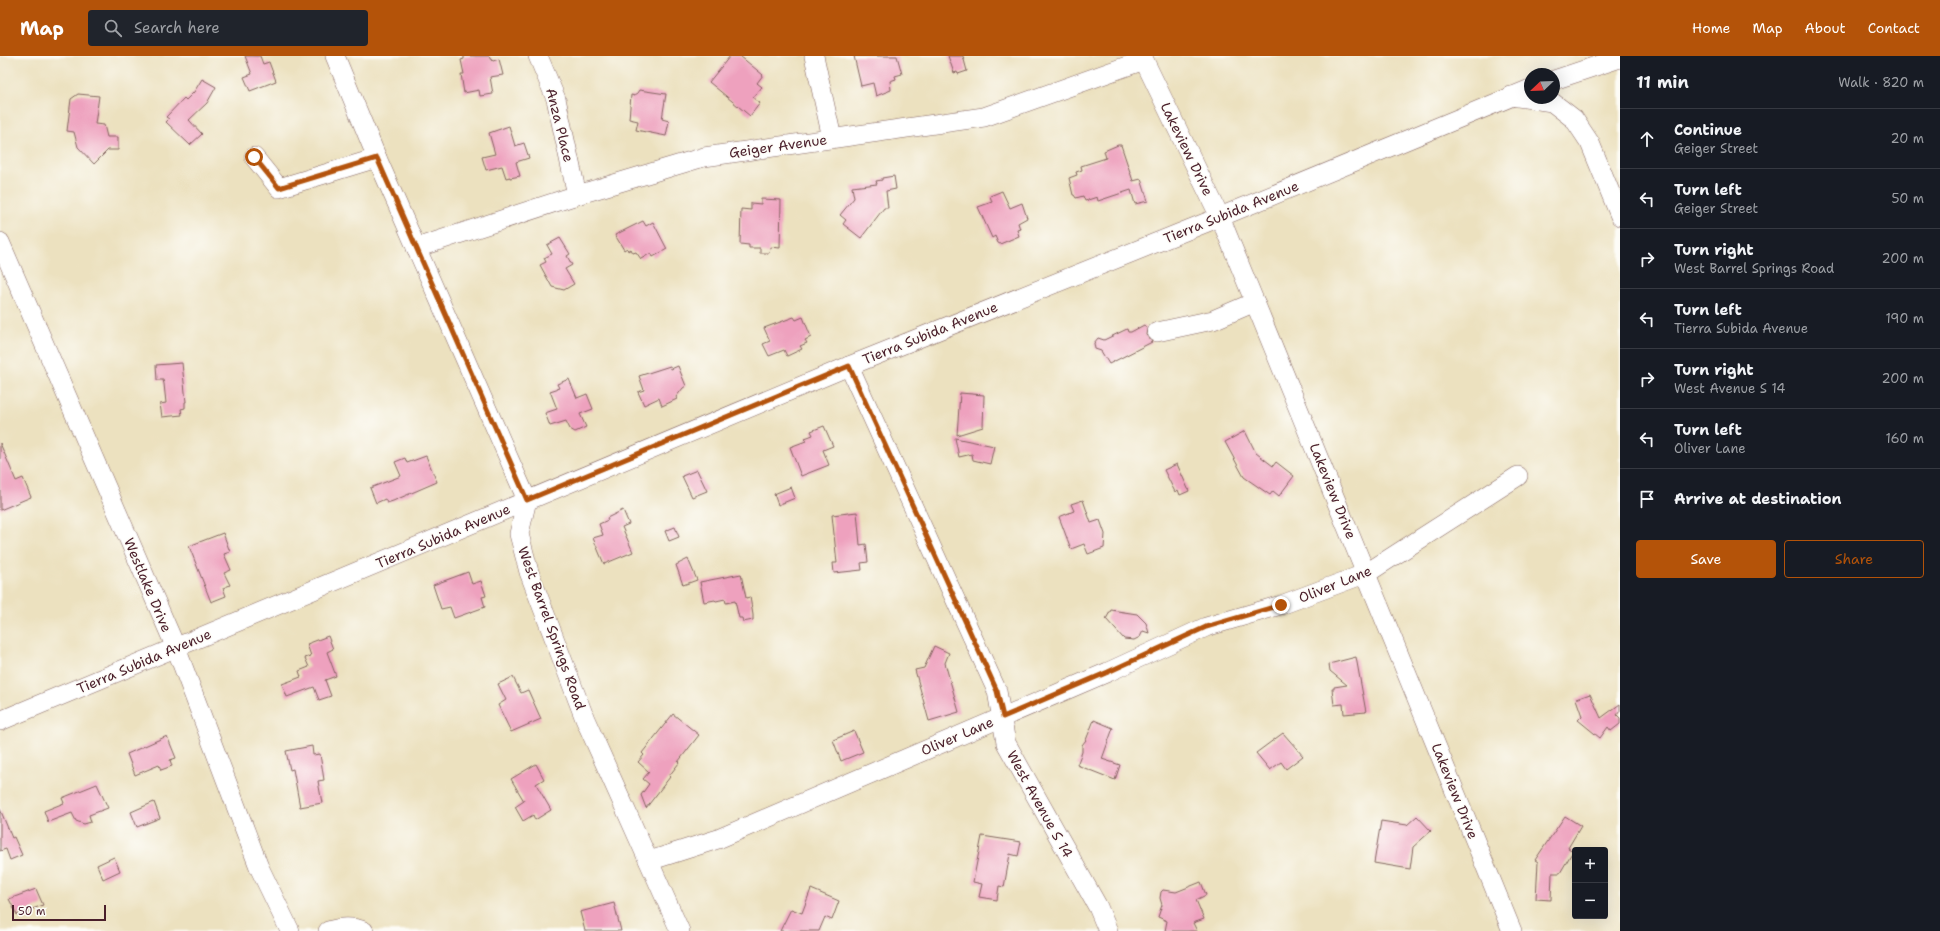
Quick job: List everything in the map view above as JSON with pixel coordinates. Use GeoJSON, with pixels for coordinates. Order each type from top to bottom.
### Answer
{"type":"FeatureCollection","features":[{"type":"Feature","properties":{"kind":"street"},"geometry":{"type":"LineString","coordinates":[[335,56],[377,158],[527,500]]}},
{"type":"Feature","properties":{"kind":"street","name":"Anza Place"},"geometry":{"type":"LineString","coordinates":[[538,56],[556,99],[577,195]]}},
{"type":"Feature","properties":{"kind":"street"},"geometry":{"type":"LineString","coordinates":[[814,56],[832,138]]}},
{"type":"Feature","properties":{"kind":"street","name":"Geiger Avenue"},"geometry":{"type":"LineString","coordinates":[[416,248],[577,195],[704,157],[984,117],[1143,58]]}},
{"type":"Feature","properties":{"kind":"street","name":"Lakeview Drive"},"geometry":{"type":"LineString","coordinates":[[1143,58],[1220,217],[1367,573],[1508,930]]}},
{"type":"Feature","properties":{"kind":"street"},"geometry":{"type":"LineString","coordinates":[[1560,78],[1620,58]]}},
{"type":"Feature","properties":{"kind":"street","name":"Tierra Subida Avenue"},"geometry":{"type":"LineString","coordinates":[[0,721],[849,366],[1220,217],[1524,90]]}},
{"type":"Feature","properties":{"kind":"street"},"geometry":{"type":"LineString","coordinates":[[1510,96],[1552,102],[1574,119],[1590,143],[1620,216]]}},
{"type":"Feature","properties":{"kind":"street"},"geometry":{"type":"LineString","coordinates":[[254,157],[279,188],[377,158]]}},
{"type":"Feature","properties":{"kind":"street","name":"Westlake Drive"},"geometry":{"type":"LineString","coordinates":[[0,242],[176,648],[259,867],[290,931]]}},
{"type":"Feature","properties":{"kind":"street"},"geometry":{"type":"LineString","coordinates":[[1157,332],[1213,320],[1255,302]]}},
{"type":"Feature","properties":{"kind":"street","name":"West Avenue S 14"},"geometry":{"type":"LineString","coordinates":[[849,366],[997,691],[1003,717],[1006,743],[1098,907],[1108,931]]}},
{"type":"Feature","properties":{"kind":"street","name":"Oliver Lane"},"geometry":{"type":"LineString","coordinates":[[649,861],[718,839],[1108,672],[1206,627],[1281,605],[1367,573],[1518,476]]}},
{"type":"Feature","properties":{"kind":"street","name":"West Barrel Springs Road"},"geometry":{"type":"LineString","coordinates":[[527,500],[519,534],[529,572],[585,719],[680,931]]}},
{"type":"Feature","properties":{"kind":"street"},"geometry":{"type":"LineString","coordinates":[[334,929],[358,928],[364,931]]}},
{"type":"Feature","properties":{"kind":"building"},"geometry":{"type":"Polygon","coordinates":[[[245,56],[260,56],[263,64],[269,62],[276,81],[250,91],[244,77],[252,74],[245,56]]]}},
{"type":"Feature","properties":{"kind":"building"},"geometry":{"type":"Polygon","coordinates":[[[464,56],[489,56],[493,61],[499,59],[503,75],[490,77],[493,94],[480,96],[479,90],[464,93],[461,74],[464,74],[461,60],[464,59],[464,56]]]}},
{"type":"Feature","properties":{"kind":"building"},"geometry":{"type":"Polygon","coordinates":[[[730,56],[740,56],[763,75],[757,83],[762,87],[753,98],[760,103],[750,116],[709,82],[730,56]]]}},
{"type":"Feature","properties":{"kind":"building"},"geometry":{"type":"Polygon","coordinates":[[[854,56],[897,56],[902,74],[895,76],[896,79],[890,81],[891,90],[876,96],[873,83],[861,86],[854,56]]]}},
{"type":"Feature","properties":{"kind":"building"},"geometry":{"type":"Polygon","coordinates":[[[948,56],[963,56],[967,71],[958,74],[957,72],[954,73],[948,56]]]}},
{"type":"Feature","properties":{"kind":"building"},"geometry":{"type":"Polygon","coordinates":[[[202,79],[216,87],[207,103],[189,120],[202,134],[190,145],[166,122],[169,119],[166,117],[184,98],[186,100],[194,92],[202,79]]]}},
{"type":"Feature","properties":{"kind":"building"},"geometry":{"type":"Polygon","coordinates":[[[639,90],[666,94],[662,119],[669,121],[666,136],[636,130],[638,121],[629,119],[631,95],[635,96],[639,90]]]}},
{"type":"Feature","properties":{"kind":"building"},"geometry":{"type":"Polygon","coordinates":[[[78,94],[99,96],[95,124],[104,125],[107,137],[118,137],[118,150],[108,150],[94,164],[78,147],[74,132],[67,131],[71,99],[78,94]]]}},
{"type":"Feature","properties":{"kind":"building"},"geometry":{"type":"Polygon","coordinates":[[[509,126],[515,146],[524,143],[529,158],[516,162],[520,176],[506,178],[502,166],[486,170],[482,157],[495,154],[489,133],[509,126]]]}},
{"type":"Feature","properties":{"kind":"building"},"geometry":{"type":"Polygon","coordinates":[[[1121,145],[1133,181],[1141,179],[1148,201],[1135,204],[1131,190],[1098,201],[1097,197],[1085,201],[1083,196],[1076,198],[1073,195],[1069,178],[1077,175],[1076,172],[1082,170],[1081,166],[1106,158],[1104,151],[1121,145]]]}},
{"type":"Feature","properties":{"kind":"building"},"geometry":{"type":"Polygon","coordinates":[[[894,176],[896,189],[886,191],[888,208],[884,208],[861,238],[843,224],[846,220],[840,215],[854,198],[852,187],[877,184],[876,181],[882,180],[882,178],[894,176]]]}},
{"type":"Feature","properties":{"kind":"building"},"geometry":{"type":"Polygon","coordinates":[[[1002,191],[1010,208],[1022,203],[1027,218],[1018,223],[1020,229],[1017,230],[1019,236],[1000,244],[995,236],[992,238],[978,207],[992,202],[990,196],[1002,191]]]}},
{"type":"Feature","properties":{"kind":"building"},"geometry":{"type":"Polygon","coordinates":[[[761,199],[781,200],[780,248],[770,247],[769,253],[760,253],[760,248],[749,248],[749,245],[740,244],[741,209],[751,210],[751,203],[761,204],[761,199]]]}},
{"type":"Feature","properties":{"kind":"building"},"geometry":{"type":"Polygon","coordinates":[[[643,221],[646,226],[653,222],[667,249],[653,257],[651,253],[641,259],[636,252],[633,253],[631,249],[628,251],[627,248],[624,250],[615,235],[643,221]]]}},
{"type":"Feature","properties":{"kind":"building"},"geometry":{"type":"Polygon","coordinates":[[[560,238],[570,254],[567,256],[572,265],[565,269],[574,284],[564,290],[552,287],[540,265],[546,262],[544,258],[552,254],[547,245],[560,238]]]}},
{"type":"Feature","properties":{"kind":"building"},"geometry":{"type":"Polygon","coordinates":[[[794,317],[796,320],[803,317],[811,337],[805,340],[807,343],[800,346],[802,349],[787,356],[784,350],[769,356],[763,344],[770,341],[764,328],[794,317]]]}},
{"type":"Feature","properties":{"kind":"building"},"geometry":{"type":"Polygon","coordinates":[[[1144,325],[1147,329],[1146,335],[1152,342],[1109,364],[1101,351],[1095,349],[1094,343],[1098,338],[1104,340],[1127,329],[1128,332],[1131,332],[1144,325]]]}},
{"type":"Feature","properties":{"kind":"building"},"geometry":{"type":"Polygon","coordinates":[[[182,363],[186,402],[185,408],[181,409],[182,415],[162,417],[160,404],[166,403],[164,384],[163,380],[157,380],[156,365],[182,363]]]}},
{"type":"Feature","properties":{"kind":"building"},"geometry":{"type":"Polygon","coordinates":[[[670,366],[671,369],[678,366],[686,386],[676,397],[677,399],[662,406],[659,398],[644,405],[638,392],[644,390],[639,376],[670,366]]]}},
{"type":"Feature","properties":{"kind":"building"},"geometry":{"type":"Polygon","coordinates":[[[569,379],[577,398],[587,394],[593,409],[580,414],[586,427],[575,432],[570,429],[566,421],[550,426],[545,413],[557,409],[550,391],[559,388],[557,384],[569,379]]]}},
{"type":"Feature","properties":{"kind":"building"},"geometry":{"type":"Polygon","coordinates":[[[960,393],[984,395],[983,427],[957,435],[960,393]]]}},
{"type":"Feature","properties":{"kind":"building"},"geometry":{"type":"Polygon","coordinates":[[[824,426],[833,446],[823,450],[829,465],[801,476],[790,447],[806,441],[805,438],[813,435],[811,431],[824,426]]]}},
{"type":"Feature","properties":{"kind":"building"},"geometry":{"type":"Polygon","coordinates":[[[1245,431],[1256,453],[1273,466],[1276,462],[1294,476],[1279,496],[1273,491],[1270,495],[1244,477],[1225,442],[1245,431]]]}},
{"type":"Feature","properties":{"kind":"building"},"geometry":{"type":"Polygon","coordinates":[[[955,438],[994,446],[990,464],[973,460],[972,454],[959,457],[955,438]]]}},
{"type":"Feature","properties":{"kind":"building"},"geometry":{"type":"Polygon","coordinates":[[[0,443],[16,481],[23,478],[31,497],[0,510],[0,443]]]}},
{"type":"Feature","properties":{"kind":"building"},"geometry":{"type":"Polygon","coordinates":[[[426,456],[437,482],[393,501],[387,503],[385,499],[376,503],[370,488],[401,476],[395,462],[405,458],[407,463],[426,456]]]}},
{"type":"Feature","properties":{"kind":"building"},"geometry":{"type":"Polygon","coordinates":[[[1177,464],[1189,491],[1180,495],[1178,490],[1175,492],[1164,470],[1177,464]]]}},
{"type":"Feature","properties":{"kind":"building"},"geometry":{"type":"Polygon","coordinates":[[[697,470],[707,491],[692,497],[682,476],[697,470]]]}},
{"type":"Feature","properties":{"kind":"building"},"geometry":{"type":"Polygon","coordinates":[[[791,487],[795,498],[778,505],[774,494],[791,487]]]}},
{"type":"Feature","properties":{"kind":"building"},"geometry":{"type":"Polygon","coordinates":[[[1083,500],[1091,523],[1100,520],[1105,534],[1104,548],[1088,554],[1084,544],[1071,549],[1059,517],[1074,511],[1071,504],[1083,500]]]}},
{"type":"Feature","properties":{"kind":"building"},"geometry":{"type":"Polygon","coordinates":[[[623,510],[629,524],[622,527],[633,552],[604,564],[593,538],[603,535],[599,524],[623,510]]]}},
{"type":"Feature","properties":{"kind":"building"},"geometry":{"type":"Polygon","coordinates":[[[857,512],[860,545],[866,544],[868,562],[861,563],[862,570],[834,573],[833,563],[837,563],[832,515],[857,512]]]}},
{"type":"Feature","properties":{"kind":"building"},"geometry":{"type":"Polygon","coordinates":[[[675,527],[679,537],[669,541],[665,531],[675,527]]]}},
{"type":"Feature","properties":{"kind":"building"},"geometry":{"type":"Polygon","coordinates":[[[223,533],[230,552],[224,554],[231,570],[224,573],[230,585],[223,588],[226,596],[211,602],[189,546],[223,533]]]}},
{"type":"Feature","properties":{"kind":"building"},"geometry":{"type":"Polygon","coordinates":[[[688,559],[697,580],[683,585],[676,565],[688,559]]]}},
{"type":"Feature","properties":{"kind":"building"},"geometry":{"type":"Polygon","coordinates":[[[468,572],[472,584],[481,581],[486,596],[482,597],[485,607],[454,618],[450,607],[441,609],[433,585],[468,572]]]}},
{"type":"Feature","properties":{"kind":"building"},"geometry":{"type":"Polygon","coordinates":[[[741,574],[746,598],[750,597],[753,615],[753,620],[743,622],[742,618],[739,618],[735,601],[726,603],[725,599],[704,602],[700,582],[741,574]]]}},
{"type":"Feature","properties":{"kind":"building"},"geometry":{"type":"Polygon","coordinates":[[[1111,610],[1137,614],[1146,623],[1149,633],[1143,631],[1140,637],[1134,640],[1124,639],[1106,619],[1111,610]]]}},
{"type":"Feature","properties":{"kind":"building"},"geometry":{"type":"Polygon","coordinates":[[[328,636],[333,649],[327,652],[336,676],[325,680],[331,696],[319,700],[314,687],[287,697],[282,684],[301,677],[299,671],[309,667],[305,658],[311,656],[307,644],[328,636]]]}},
{"type":"Feature","properties":{"kind":"building"},"geometry":{"type":"Polygon","coordinates":[[[934,646],[949,653],[945,663],[959,712],[929,721],[915,670],[924,668],[934,646]]]}},
{"type":"Feature","properties":{"kind":"building"},"geometry":{"type":"Polygon","coordinates":[[[1356,657],[1366,712],[1344,714],[1343,704],[1334,705],[1332,689],[1334,689],[1334,687],[1347,685],[1330,671],[1329,664],[1356,657]]]}},
{"type":"Feature","properties":{"kind":"building"},"geometry":{"type":"Polygon","coordinates":[[[513,677],[521,693],[528,690],[541,719],[511,732],[498,705],[506,700],[498,684],[513,677]]]}},
{"type":"Feature","properties":{"kind":"building"},"geometry":{"type":"Polygon","coordinates":[[[1590,694],[1601,718],[1620,704],[1620,711],[1617,715],[1620,718],[1620,724],[1611,731],[1608,727],[1600,738],[1578,720],[1582,716],[1576,699],[1590,694]]]}},
{"type":"Feature","properties":{"kind":"building"},"geometry":{"type":"Polygon","coordinates":[[[673,714],[699,735],[678,762],[679,763],[669,776],[670,777],[646,808],[641,795],[649,784],[643,779],[649,772],[638,762],[644,755],[642,753],[673,714]]]}},
{"type":"Feature","properties":{"kind":"building"},"geometry":{"type":"Polygon","coordinates":[[[1094,720],[1113,728],[1102,759],[1120,765],[1115,780],[1077,765],[1082,752],[1082,745],[1086,740],[1094,720]]]}},
{"type":"Feature","properties":{"kind":"building"},"geometry":{"type":"Polygon","coordinates":[[[854,731],[863,752],[841,761],[833,740],[854,731]]]}},
{"type":"Feature","properties":{"kind":"building"},"geometry":{"type":"Polygon","coordinates":[[[1283,733],[1303,756],[1286,769],[1281,762],[1270,770],[1256,753],[1283,733]]]}},
{"type":"Feature","properties":{"kind":"building"},"geometry":{"type":"Polygon","coordinates":[[[167,736],[176,758],[170,760],[172,766],[161,770],[159,765],[135,775],[127,754],[167,736]]]}},
{"type":"Feature","properties":{"kind":"building"},"geometry":{"type":"Polygon","coordinates":[[[312,746],[313,755],[320,754],[324,780],[318,781],[322,803],[300,807],[293,769],[290,770],[286,751],[312,746]]]}},
{"type":"Feature","properties":{"kind":"building"},"geometry":{"type":"Polygon","coordinates":[[[536,764],[544,779],[536,784],[551,810],[535,820],[533,815],[523,821],[515,807],[524,801],[511,779],[536,764]]]}},
{"type":"Feature","properties":{"kind":"building"},"geometry":{"type":"Polygon","coordinates":[[[97,784],[108,808],[89,815],[91,822],[84,824],[76,821],[72,813],[48,822],[44,811],[64,803],[62,798],[97,784]]]}},
{"type":"Feature","properties":{"kind":"building"},"geometry":{"type":"Polygon","coordinates":[[[154,802],[160,818],[137,827],[131,812],[154,802]]]}},
{"type":"Feature","properties":{"kind":"building"},"geometry":{"type":"Polygon","coordinates":[[[0,809],[12,838],[14,837],[22,855],[10,860],[6,849],[0,851],[0,809]]]}},
{"type":"Feature","properties":{"kind":"building"},"geometry":{"type":"Polygon","coordinates":[[[1417,816],[1431,831],[1413,847],[1410,869],[1374,863],[1381,821],[1407,825],[1417,816]]]}},
{"type":"Feature","properties":{"kind":"building"},"geometry":{"type":"Polygon","coordinates":[[[1565,816],[1581,826],[1568,848],[1572,850],[1572,853],[1560,873],[1552,873],[1551,900],[1536,899],[1538,862],[1535,860],[1565,816]]]}},
{"type":"Feature","properties":{"kind":"building"},"geometry":{"type":"Polygon","coordinates":[[[982,836],[1021,842],[1018,856],[1010,854],[1004,887],[999,886],[997,900],[979,897],[982,884],[973,882],[982,836]]]}},
{"type":"Feature","properties":{"kind":"building"},"geometry":{"type":"Polygon","coordinates":[[[114,857],[120,871],[103,879],[97,865],[114,857]]]}},
{"type":"Feature","properties":{"kind":"building"},"geometry":{"type":"Polygon","coordinates":[[[1201,882],[1206,895],[1196,900],[1204,919],[1193,923],[1197,931],[1165,931],[1167,921],[1158,917],[1162,905],[1160,898],[1161,892],[1163,890],[1176,892],[1201,882]]]}},
{"type":"Feature","properties":{"kind":"building"},"geometry":{"type":"Polygon","coordinates":[[[36,889],[43,905],[17,915],[9,899],[36,889]]]}},
{"type":"Feature","properties":{"kind":"building"},"geometry":{"type":"Polygon","coordinates":[[[811,889],[839,901],[832,920],[825,917],[819,931],[780,931],[791,909],[802,913],[811,889]]]}},
{"type":"Feature","properties":{"kind":"building"},"geometry":{"type":"Polygon","coordinates":[[[614,903],[621,931],[585,931],[580,912],[614,903]]]}},
{"type":"Feature","properties":{"kind":"route"},"geometry":{"type":"LineString","coordinates":[[254,157],[279,188],[377,158],[527,500],[849,366],[997,691],[1003,717],[1108,672],[1206,627],[1281,605]]}}]}
